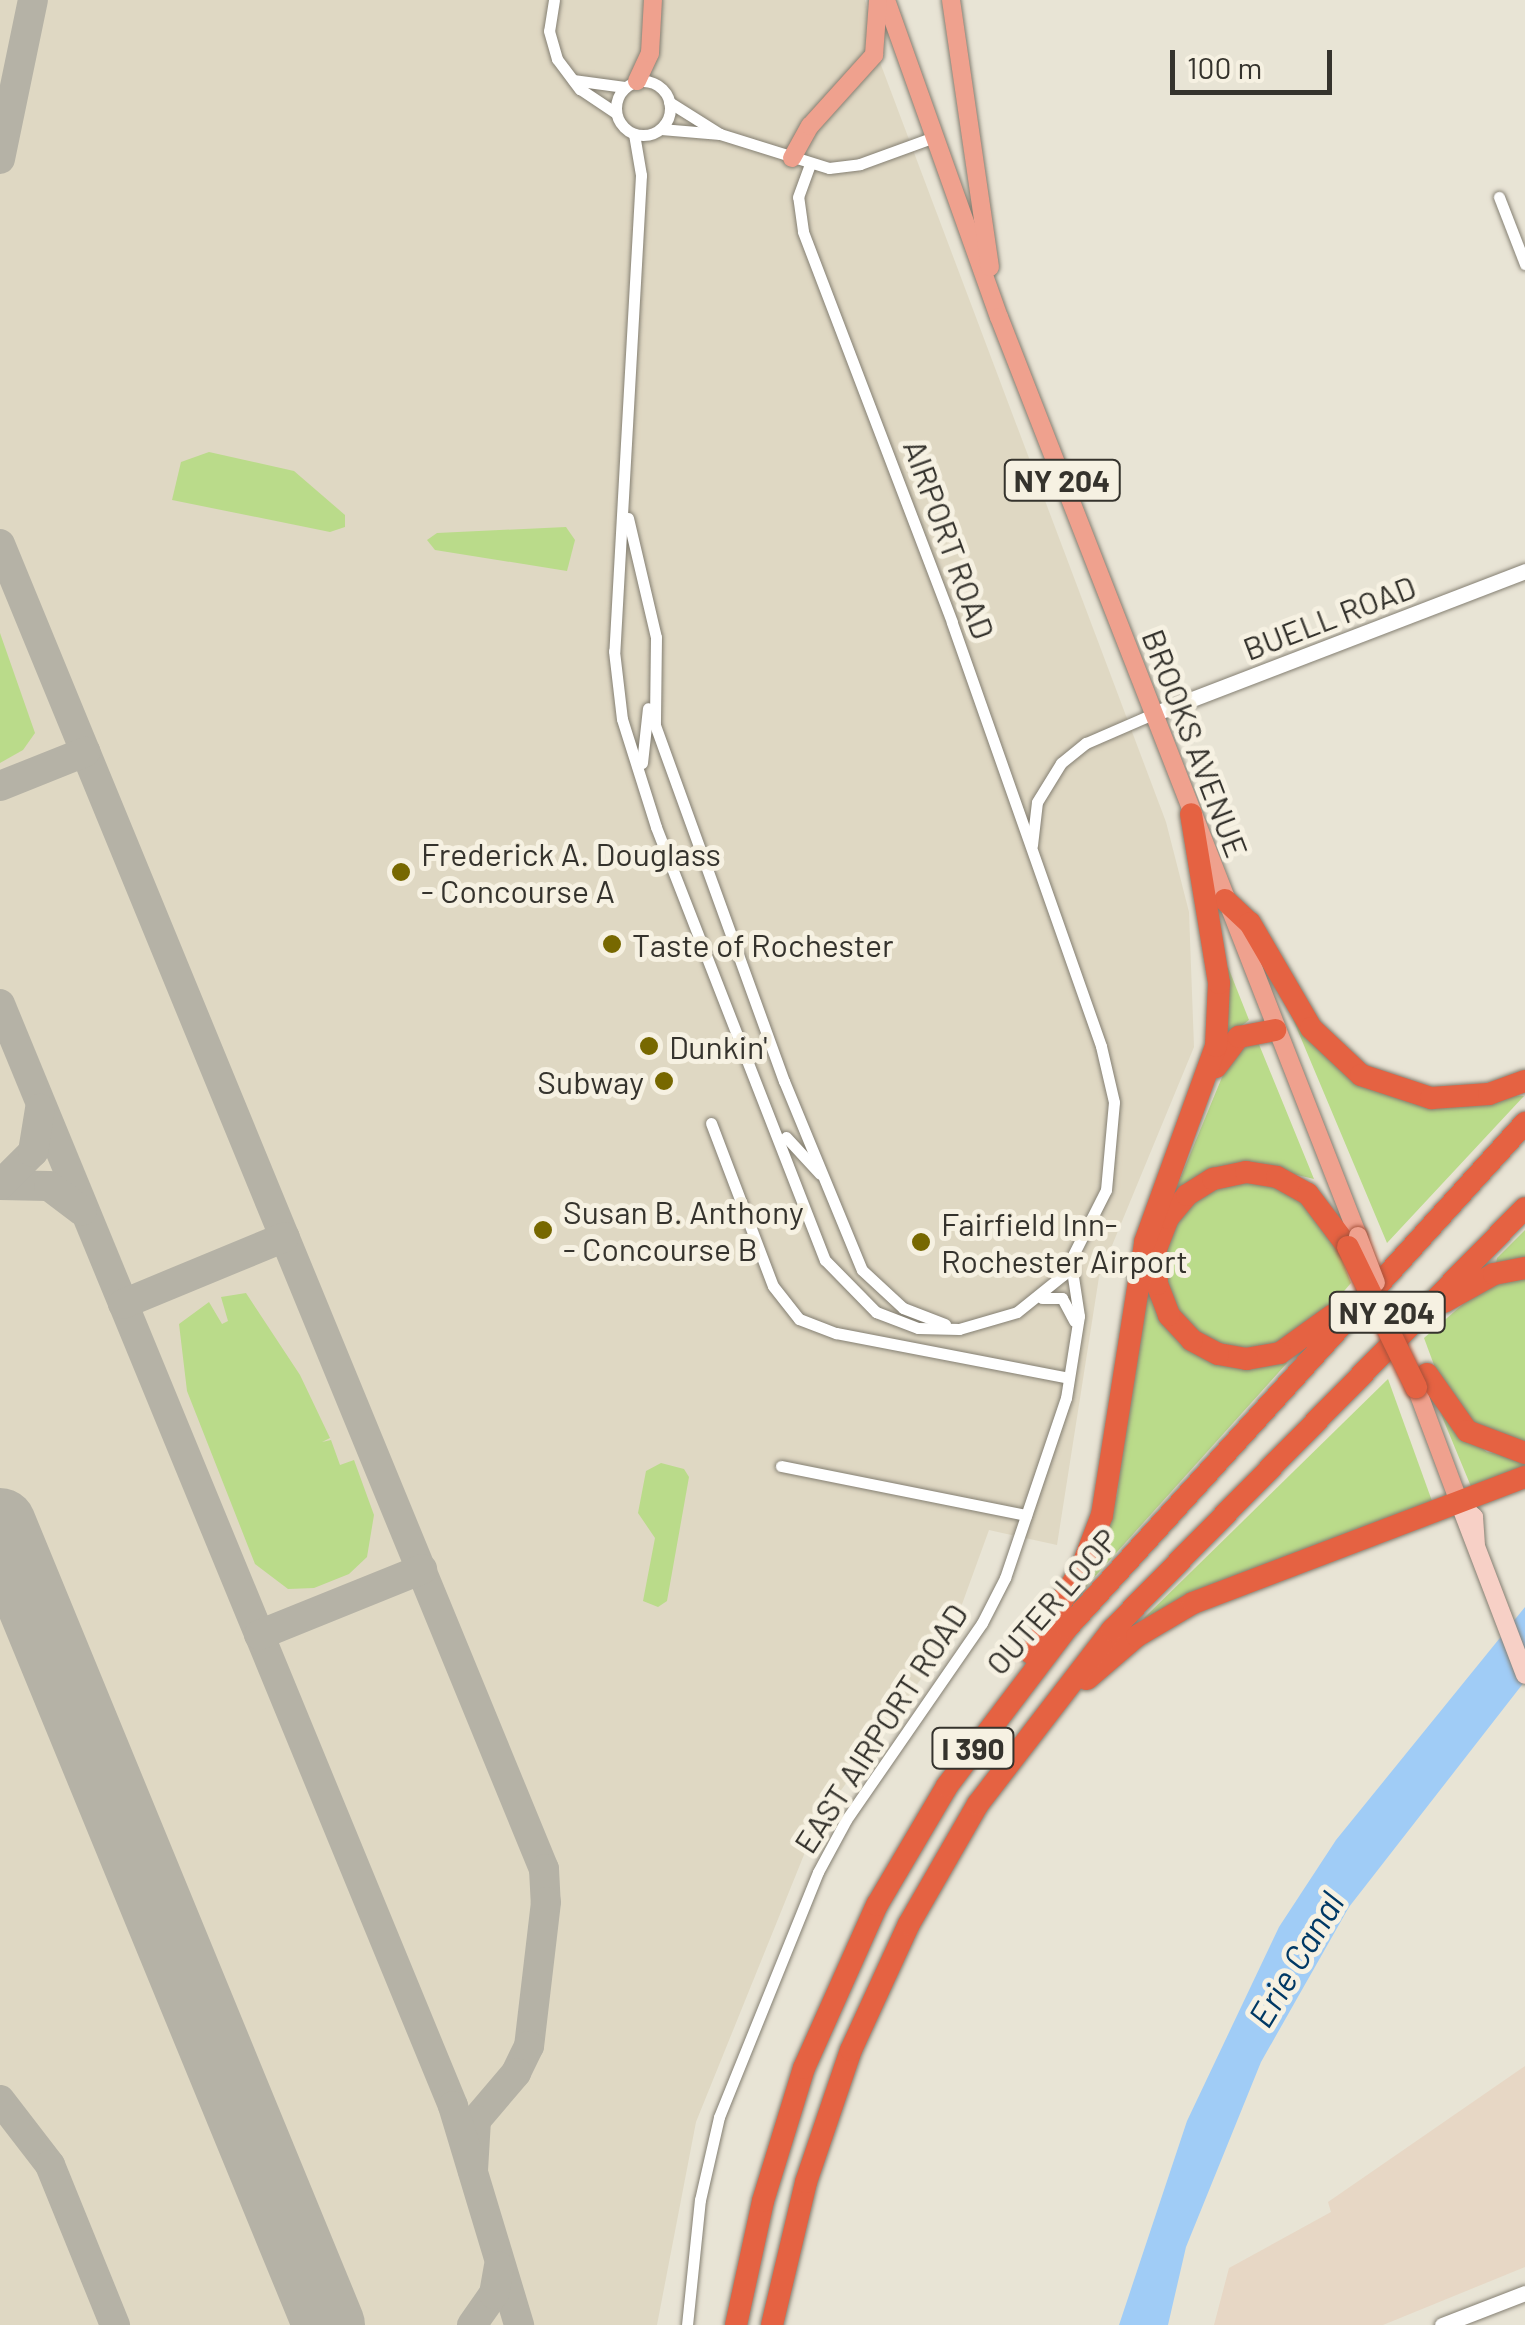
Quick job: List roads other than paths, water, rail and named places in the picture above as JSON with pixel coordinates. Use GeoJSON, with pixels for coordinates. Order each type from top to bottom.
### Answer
{"type":"FeatureCollection","features":[{"type":"Feature","properties":{"kind":"highway"},"geometry":{"type":"LineString","coordinates":[[958,1769],[1095,1537],[1112,1472],[1146,1242],[1201,1100],[1216,1046],[1219,994],[1191,814]]}},
{"type":"Feature","properties":{"kind":"highway"},"geometry":{"type":"LineString","coordinates":[[1225,900],[1250,923],[1311,1028],[1361,1075],[1431,1098],[1477,1096],[1525,1082]]}},
{"type":"Feature","properties":{"kind":"highway"},"geometry":{"type":"LineString","coordinates":[[1201,1100],[1230,1046],[1250,1032],[1276,1030]]}},
{"type":"Feature","properties":{"kind":"highway","name":"OUTER LOOP"},"geometry":{"type":"LineString","coordinates":[[736,2325],[768,2181],[826,2013],[877,1905],[958,1769],[1066,1628],[1525,1123]]}},
{"type":"Feature","properties":{"kind":"highway"},"geometry":{"type":"LineString","coordinates":[[1388,1275],[1351,1296],[1304,1342],[1253,1358],[1218,1354],[1192,1340],[1169,1315],[1156,1284],[1156,1248],[1168,1218],[1199,1186],[1232,1173],[1265,1174],[1298,1187],[1353,1242],[1421,1381],[1467,1431],[1493,1446],[1525,1454]]}},
{"type":"Feature","properties":{"kind":"highway","name":"OUTER LOOP"},"geometry":{"type":"LineString","coordinates":[[772,2325],[806,2182],[851,2050],[900,1942],[978,1804],[1112,1630],[1525,1208]]}},
{"type":"Feature","properties":{"kind":"highway"},"geometry":{"type":"LineString","coordinates":[[1415,1320],[1481,1280],[1525,1268]]}},
{"type":"Feature","properties":{"kind":"highway"},"geometry":{"type":"LineString","coordinates":[[978,1804],[1092,1674],[1161,1620],[1525,1477]]}},
{"type":"Feature","properties":{"kind":"main road"},"geometry":{"type":"LineString","coordinates":[[631,84],[650,53],[654,0]]}},
{"type":"Feature","properties":{"kind":"main road"},"geometry":{"type":"LineString","coordinates":[[801,161],[820,114],[874,55],[882,0]]}},
{"type":"Feature","properties":{"kind":"main road","name":"BROOKS AVENUE"},"geometry":{"type":"LineString","coordinates":[[882,0],[999,316],[1276,1030],[1353,1242]]}},
{"type":"Feature","properties":{"kind":"main road"},"geometry":{"type":"LineString","coordinates":[[951,0],[966,136],[999,316]]}},
{"type":"Feature","properties":{"kind":"main road"},"geometry":{"type":"LineString","coordinates":[[1421,1381],[1460,1503],[1525,1675]]}},
{"type":"Feature","properties":{"kind":"street"},"geometry":{"type":"LineString","coordinates":[[554,0],[552,46],[574,80],[616,113],[634,134],[641,175],[626,494],[614,643],[618,699],[670,863],[783,1138],[814,1239],[834,1274],[870,1308],[904,1324],[974,1326]]}},
{"type":"Feature","properties":{"kind":"street"},"geometry":{"type":"LineString","coordinates":[[574,80],[660,87],[669,101],[720,134]]}},
{"type":"Feature","properties":{"kind":"street"},"geometry":{"type":"LineString","coordinates":[[616,113],[631,84]]}},
{"type":"Feature","properties":{"kind":"street"},"geometry":{"type":"LineString","coordinates":[[661,129],[669,101]]}},
{"type":"Feature","properties":{"kind":"street"},"geometry":{"type":"LineString","coordinates":[[634,134],[661,129],[720,134],[801,161],[860,164],[934,137]]}},
{"type":"Feature","properties":{"kind":"street","name":"AIRPORT ROAD"},"geometry":{"type":"LineString","coordinates":[[801,161],[798,197],[803,231],[927,552],[1101,1046],[1114,1102],[1106,1190],[1070,1264],[1038,1299],[974,1326]]}},
{"type":"Feature","properties":{"kind":"street"},"geometry":{"type":"LineString","coordinates":[[1499,197],[1525,264]]}},
{"type":"Feature","properties":{"kind":"street"},"geometry":{"type":"LineString","coordinates":[[626,494],[654,626],[655,725],[680,806],[836,1208],[862,1270],[892,1300],[934,1322],[974,1326]]}},
{"type":"Feature","properties":{"kind":"street","name":"BUELL ROAD"},"geometry":{"type":"LineString","coordinates":[[1153,714],[1525,571]]}},
{"type":"Feature","properties":{"kind":"street"},"geometry":{"type":"LineString","coordinates":[[642,772],[641,749],[654,679]]}},
{"type":"Feature","properties":{"kind":"street","name":"AIRPORT ROAD"},"geometry":{"type":"LineString","coordinates":[[1037,869],[1035,809],[1056,769],[1086,744],[1153,714]]}},
{"type":"Feature","properties":{"kind":"street"},"geometry":{"type":"LineString","coordinates":[[711,1124],[774,1286],[799,1319],[836,1333],[1069,1378]]}},
{"type":"Feature","properties":{"kind":"street"},"geometry":{"type":"LineString","coordinates":[[783,1138],[814,1164],[836,1208]]}},
{"type":"Feature","properties":{"kind":"street","name":"EAST AIRPORT ROAD"},"geometry":{"type":"LineString","coordinates":[[687,2325],[700,2200],[719,2117],[818,1872],[846,1820],[982,1623],[1026,1515],[1069,1378],[1076,1334],[1070,1264]]}},
{"type":"Feature","properties":{"kind":"street"},"geometry":{"type":"LineString","coordinates":[[1038,1299],[1062,1298],[1073,1312],[1076,1334]]}},
{"type":"Feature","properties":{"kind":"street"},"geometry":{"type":"LineString","coordinates":[[781,1466],[1026,1515]]}},
{"type":"Feature","properties":{"kind":"street"},"geometry":{"type":"LineString","coordinates":[[1442,2325],[1525,2293]]}},
{"type":"Feature","properties":{"kind":"water","name":"Erie Canal"},"geometry":{"type":"Polygon","coordinates":[[[1525,1607],[1525,1681],[1349,1907],[1261,2062],[1186,2247],[1168,2325],[1119,2325],[1187,2121],[1279,1927],[1336,1840],[1525,1607]]]}},
{"type":"Feature","properties":{"kind":"place","name":"Frederick A. Douglass - Concourse A"},"geometry":{"type":"Point","coordinates":[401,872]}},
{"type":"Feature","properties":{"kind":"place","name":"Taste of Rochester"},"geometry":{"type":"Point","coordinates":[612,944]}},
{"type":"Feature","properties":{"kind":"place","name":"Dunkin'"},"geometry":{"type":"Point","coordinates":[649,1046]}},
{"type":"Feature","properties":{"kind":"place","name":"Subway"},"geometry":{"type":"Point","coordinates":[664,1081]}},
{"type":"Feature","properties":{"kind":"place","name":"Susan B. Anthony - Concourse B"},"geometry":{"type":"Point","coordinates":[543,1230]}},
{"type":"Feature","properties":{"kind":"place","name":"Fairfield Inn- Rochester Airport"},"geometry":{"type":"Point","coordinates":[921,1242]}}]}
